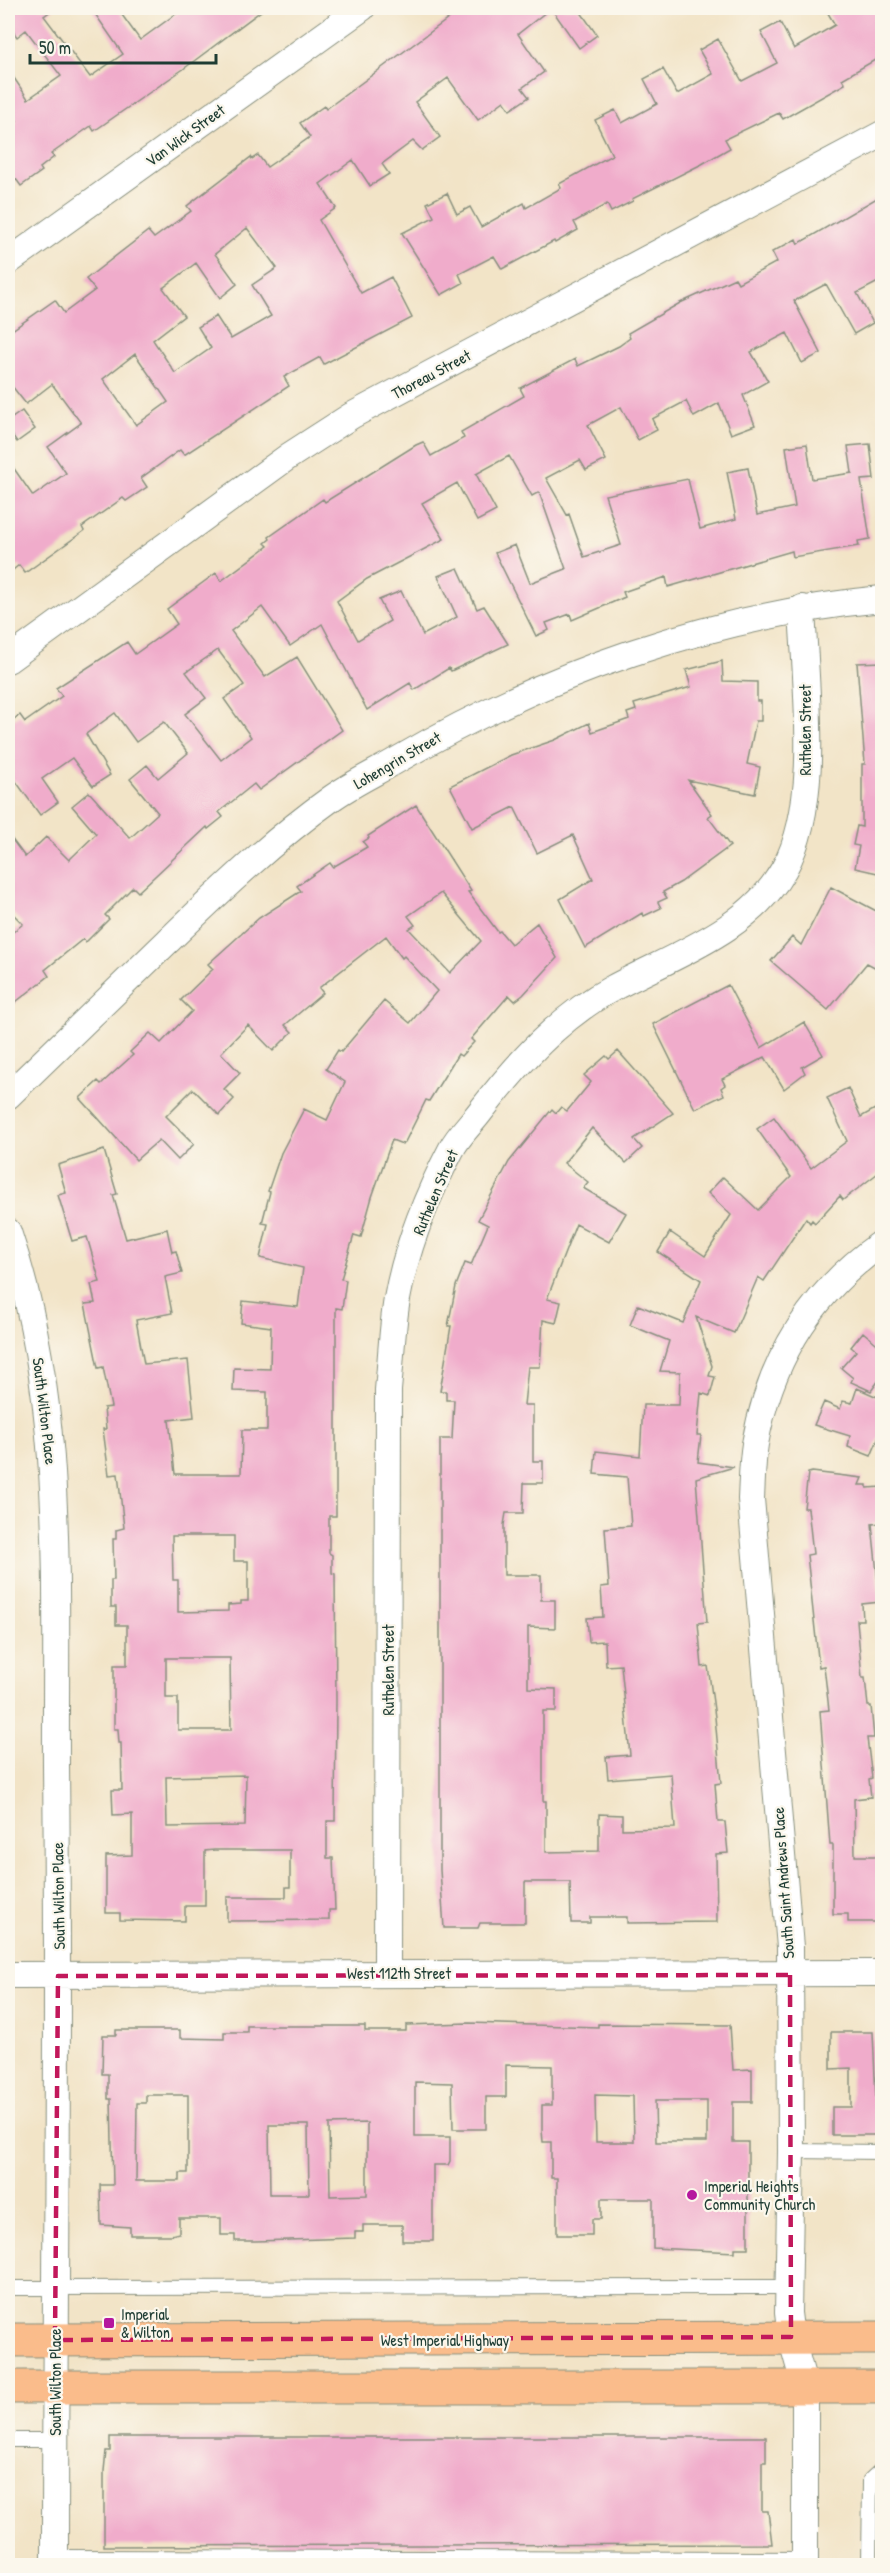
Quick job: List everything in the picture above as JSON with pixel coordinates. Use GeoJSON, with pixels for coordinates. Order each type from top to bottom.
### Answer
{"type":"FeatureCollection","features":[{"type":"Feature","properties":{"kind":"main road","name":"West Imperial Highway"},"geometry":{"type":"LineString","coordinates":[[8,2340],[882,2338]]}},
{"type":"Feature","properties":{"kind":"main road"},"geometry":{"type":"LineString","coordinates":[[8,2387],[882,2387]]}},
{"type":"Feature","properties":{"kind":"street","name":"Van Wick Street"},"geometry":{"type":"LineString","coordinates":[[8,262],[362,8]]}},
{"type":"Feature","properties":{"kind":"street","name":"Thoreau Street"},"geometry":{"type":"LineString","coordinates":[[8,660],[290,456],[351,416],[882,134]]}},
{"type":"Feature","properties":{"kind":"street","name":"Lohengrin Street"},"geometry":{"type":"LineString","coordinates":[[8,1096],[238,874],[333,798],[442,734],[528,693],[607,660],[686,636],[802,608],[882,599]]}},
{"type":"Feature","properties":{"kind":"street","name":"Ruthelen Street"},"geometry":{"type":"LineString","coordinates":[[387,1972],[388,1390],[397,1299],[420,1219],[452,1148],[507,1078],[542,1040],[609,989],[721,932],[759,903],[784,870],[800,835],[808,761],[802,608]]}},
{"type":"Feature","properties":{"kind":"street","name":"South Wilton Place"},"geometry":{"type":"LineString","coordinates":[[8,1232],[20,1266],[44,1385],[54,1490],[58,1976],[55,2561]]}},
{"type":"Feature","properties":{"kind":"street","name":"South Saint Andrews Place"},"geometry":{"type":"LineString","coordinates":[[805,2562],[806,2387],[791,2337],[788,2287],[791,2151],[790,1947],[751,1499],[754,1445],[767,1391],[792,1340],[817,1300],[860,1259],[882,1243]]}},
{"type":"Feature","properties":{"kind":"street","name":"West 112th Street"},"geometry":{"type":"LineString","coordinates":[[8,1976],[387,1972],[790,1975],[882,1973]]}},
{"type":"Feature","properties":{"kind":"lane"},"geometry":{"type":"LineString","coordinates":[[791,2151],[882,2152]]}},
{"type":"Feature","properties":{"kind":"lane"},"geometry":{"type":"LineString","coordinates":[[8,2288],[788,2287]]}},
{"type":"Feature","properties":{"kind":"lane"},"geometry":{"type":"LineString","coordinates":[[8,2440],[56,2440]]}},
{"type":"Feature","properties":{"kind":"lane"},"geometry":{"type":"LineString","coordinates":[[869,2565],[870,2480],[882,2469]]}},
{"type":"Feature","properties":{"kind":"lane"},"geometry":{"type":"LineString","coordinates":[[55,2561],[805,2562]]}},
{"type":"Feature","properties":{"kind":"highlighted area"},"geometry":{"type":"Polygon","coordinates":[[[790,1975],[791,2337],[55,2340],[58,1976],[790,1975]]]}},
{"type":"Feature","properties":{"kind":"building"},"geometry":{"type":"Polygon","coordinates":[[[8,8],[55,8],[44,16],[90,77],[123,54],[91,8],[117,8],[140,40],[184,8],[265,8],[182,70],[94,131],[91,126],[51,154],[54,157],[40,168],[42,171],[21,186],[16,179],[8,185],[8,127],[17,121],[8,108],[8,69],[28,99],[61,76],[26,30],[17,37],[8,24],[8,8]]]}},
{"type":"Feature","properties":{"kind":"building"},"geometry":{"type":"Polygon","coordinates":[[[463,8],[551,8],[518,34],[544,72],[522,88],[529,97],[510,110],[504,101],[478,120],[448,78],[415,102],[440,137],[422,150],[413,141],[382,164],[389,174],[370,186],[353,160],[320,184],[336,208],[319,220],[361,293],[391,277],[412,318],[324,364],[320,357],[284,377],[289,386],[184,455],[180,450],[141,478],[147,487],[126,501],[123,498],[82,527],[84,531],[25,573],[19,565],[8,574],[8,460],[33,496],[66,473],[48,447],[81,423],[52,384],[26,404],[8,381],[8,333],[55,300],[64,313],[95,290],[86,279],[148,231],[154,238],[191,211],[187,206],[251,157],[252,159],[258,155],[267,167],[289,152],[310,137],[300,123],[324,106],[326,109],[463,8]],[[247,228],[215,254],[237,284],[220,298],[196,263],[163,288],[184,316],[153,340],[175,373],[211,348],[198,327],[216,316],[231,339],[271,316],[252,285],[277,268],[247,228]],[[135,354],[103,379],[136,425],[168,402],[135,354]]]}},
{"type":"Feature","properties":{"kind":"building"},"geometry":{"type":"Polygon","coordinates":[[[551,8],[578,8],[597,35],[579,48],[551,8]]]}},
{"type":"Feature","properties":{"kind":"building"},"geometry":{"type":"Polygon","coordinates":[[[825,8],[882,8],[882,56],[842,79],[845,84],[783,119],[779,113],[725,139],[730,148],[702,164],[611,212],[607,204],[574,222],[578,230],[555,243],[554,241],[502,269],[494,256],[459,274],[463,283],[441,295],[402,233],[434,217],[427,203],[447,193],[457,214],[470,207],[481,227],[524,203],[526,208],[561,188],[559,184],[612,155],[595,120],[615,110],[622,123],[657,104],[644,79],[663,69],[677,94],[713,74],[699,50],[718,39],[742,81],[777,63],[761,32],[780,22],[794,49],[835,25],[825,8]]]}},
{"type":"Feature","properties":{"kind":"building"},"geometry":{"type":"Polygon","coordinates":[[[882,195],[882,280],[857,293],[873,323],[854,334],[826,284],[794,301],[821,353],[802,363],[787,333],[751,352],[768,381],[743,395],[755,425],[731,434],[719,403],[694,417],[686,401],[652,419],[657,430],[638,440],[621,407],[588,425],[606,460],[586,470],[580,460],[546,478],[567,515],[569,514],[584,557],[621,545],[605,495],[688,479],[700,529],[736,519],[727,472],[748,468],[757,515],[795,507],[786,447],[807,444],[812,479],[852,473],[848,446],[870,444],[874,479],[861,480],[870,539],[858,541],[859,546],[793,557],[792,551],[668,587],[666,577],[623,592],[625,597],[572,620],[570,614],[546,623],[549,630],[536,636],[495,553],[515,545],[530,583],[566,569],[539,492],[532,496],[509,456],[476,474],[496,511],[477,521],[457,483],[422,503],[444,539],[367,579],[337,601],[358,640],[390,621],[379,600],[401,591],[423,635],[457,617],[438,576],[458,568],[477,609],[484,606],[508,644],[451,671],[449,668],[414,690],[410,683],[367,710],[322,624],[290,646],[262,607],[231,631],[265,677],[297,657],[342,730],[259,790],[254,784],[219,812],[223,817],[208,829],[207,827],[138,892],[133,887],[105,915],[109,919],[86,942],[83,939],[45,970],[49,976],[8,1008],[8,936],[23,924],[8,909],[8,834],[25,857],[46,837],[69,860],[96,834],[72,806],[89,792],[130,838],[158,813],[130,779],[147,765],[158,778],[188,753],[164,722],[136,742],[115,713],[86,734],[110,775],[93,786],[72,758],[42,779],[58,802],[40,815],[15,780],[8,786],[8,723],[20,715],[25,722],[62,696],[56,688],[127,642],[135,654],[177,624],[167,609],[216,573],[221,581],[268,546],[265,543],[270,539],[269,537],[323,499],[325,502],[423,442],[431,456],[464,438],[461,432],[524,396],[520,388],[575,359],[578,366],[619,346],[630,338],[628,333],[680,303],[735,278],[738,283],[777,262],[772,252],[796,239],[798,244],[882,195]],[[218,650],[186,672],[206,698],[185,714],[221,760],[251,737],[224,699],[244,685],[218,650]]]}},
{"type":"Feature","properties":{"kind":"building"},"geometry":{"type":"Polygon","coordinates":[[[22,411],[35,429],[17,442],[8,429],[8,421],[22,411]]]}},
{"type":"Feature","properties":{"kind":"building"},"geometry":{"type":"Polygon","coordinates":[[[722,661],[723,681],[757,682],[757,701],[761,701],[761,721],[756,721],[747,764],[760,767],[755,794],[688,780],[712,814],[708,817],[730,846],[681,882],[663,892],[667,898],[658,902],[661,908],[644,916],[642,913],[585,948],[560,899],[593,879],[573,835],[537,853],[514,807],[472,828],[450,786],[511,755],[555,740],[589,723],[592,732],[629,719],[627,713],[636,710],[634,704],[691,687],[686,670],[722,661]]]}},
{"type":"Feature","properties":{"kind":"building"},"geometry":{"type":"Polygon","coordinates":[[[882,662],[882,874],[855,868],[859,846],[853,845],[857,826],[862,827],[862,764],[865,764],[857,663],[882,662]]]}},
{"type":"Feature","properties":{"kind":"building"},"geometry":{"type":"Polygon","coordinates":[[[416,805],[471,891],[468,892],[498,932],[500,931],[511,944],[537,923],[557,958],[523,995],[515,1001],[509,995],[471,1039],[474,1042],[461,1056],[458,1054],[429,1101],[426,1100],[405,1142],[402,1144],[392,1140],[361,1237],[354,1235],[341,1279],[346,1280],[342,1309],[336,1308],[336,1516],[329,1516],[329,1553],[332,1555],[332,1573],[335,1574],[336,1701],[335,1821],[327,1821],[327,1858],[333,1858],[335,1910],[329,1910],[329,1920],[227,1921],[227,1897],[286,1897],[286,1887],[290,1887],[290,1850],[214,1850],[205,1851],[205,1906],[185,1906],[185,1921],[120,1920],[120,1913],[106,1913],[106,1856],[132,1855],[132,1814],[113,1815],[112,1790],[122,1790],[121,1743],[119,1743],[118,1729],[114,1729],[114,1665],[127,1665],[127,1625],[116,1625],[116,1607],[111,1607],[111,1580],[114,1580],[113,1539],[116,1539],[116,1530],[124,1528],[118,1474],[109,1475],[103,1429],[106,1429],[104,1408],[111,1407],[103,1367],[98,1368],[85,1304],[95,1303],[91,1284],[100,1282],[87,1237],[72,1241],[58,1195],[66,1193],[58,1165],[104,1150],[117,1194],[113,1195],[126,1239],[167,1229],[172,1252],[176,1251],[182,1273],[165,1277],[172,1313],[136,1320],[144,1364],[188,1360],[194,1417],[169,1420],[175,1474],[241,1474],[242,1430],[267,1430],[267,1392],[233,1391],[234,1368],[270,1369],[271,1327],[241,1323],[243,1301],[298,1307],[303,1268],[260,1258],[268,1224],[262,1223],[270,1192],[268,1191],[281,1153],[304,1109],[327,1120],[345,1082],[326,1069],[338,1050],[341,1052],[384,1001],[410,1023],[437,991],[404,956],[402,958],[386,936],[319,988],[323,993],[285,1025],[292,1032],[273,1051],[248,1025],[221,1053],[240,1073],[224,1089],[234,1099],[219,1115],[193,1089],[166,1116],[194,1144],[178,1160],[159,1140],[136,1160],[80,1098],[98,1081],[101,1084],[133,1055],[130,1052],[150,1033],[161,1043],[192,1011],[181,1000],[213,969],[208,964],[259,918],[301,891],[297,886],[330,863],[333,867],[367,847],[363,842],[369,838],[368,836],[416,805]],[[441,893],[408,916],[415,925],[409,929],[450,973],[481,941],[441,893]],[[172,1536],[173,1580],[178,1580],[178,1612],[228,1611],[228,1605],[248,1601],[248,1561],[234,1561],[234,1536],[172,1536]],[[166,1658],[166,1698],[178,1698],[178,1730],[231,1730],[230,1658],[166,1658]],[[246,1775],[166,1777],[167,1827],[245,1826],[246,1775]]]}},
{"type":"Feature","properties":{"kind":"building"},"geometry":{"type":"Polygon","coordinates":[[[831,887],[882,914],[882,971],[867,963],[828,1010],[771,961],[792,937],[801,945],[831,887]]]}},
{"type":"Feature","properties":{"kind":"building"},"geometry":{"type":"Polygon","coordinates":[[[728,985],[761,1048],[804,1022],[823,1055],[802,1067],[805,1073],[784,1089],[765,1057],[722,1079],[725,1085],[721,1088],[724,1095],[695,1109],[653,1024],[728,985]]]}},
{"type":"Feature","properties":{"kind":"building"},"geometry":{"type":"Polygon","coordinates":[[[618,1051],[673,1113],[634,1139],[642,1148],[626,1163],[592,1128],[564,1163],[588,1182],[583,1188],[626,1213],[609,1242],[576,1224],[547,1299],[561,1302],[556,1323],[543,1320],[540,1367],[528,1367],[524,1405],[533,1405],[533,1461],[543,1461],[543,1483],[524,1483],[523,1513],[506,1513],[504,1525],[504,1575],[541,1575],[541,1600],[555,1600],[555,1628],[528,1627],[528,1688],[556,1689],[556,1711],[543,1711],[543,1801],[546,1801],[546,1852],[599,1851],[599,1814],[622,1815],[622,1829],[675,1828],[671,1774],[608,1779],[606,1757],[630,1755],[621,1665],[606,1666],[605,1641],[589,1642],[587,1618],[603,1617],[601,1587],[609,1586],[605,1528],[631,1526],[627,1477],[594,1474],[596,1451],[640,1456],[643,1405],[679,1405],[680,1372],[660,1371],[669,1341],[630,1325],[638,1305],[683,1323],[701,1280],[658,1252],[670,1232],[705,1256],[731,1215],[708,1193],[723,1177],[758,1210],[791,1177],[757,1129],[774,1117],[811,1168],[847,1141],[827,1098],[848,1088],[861,1117],[882,1105],[882,1170],[843,1200],[840,1196],[815,1223],[812,1220],[810,1223],[806,1218],[764,1281],[758,1277],[734,1333],[696,1317],[712,1366],[709,1376],[715,1377],[710,1396],[701,1393],[697,1435],[701,1435],[698,1462],[734,1467],[696,1478],[707,1622],[698,1623],[702,1667],[708,1666],[715,1717],[721,1783],[715,1784],[718,1822],[725,1822],[728,1853],[716,1854],[717,1922],[627,1923],[627,1917],[590,1917],[590,1923],[571,1923],[570,1882],[525,1882],[525,1923],[480,1923],[478,1928],[444,1928],[440,1870],[440,1439],[452,1439],[454,1400],[446,1400],[446,1391],[440,1391],[451,1326],[448,1326],[456,1286],[465,1263],[471,1265],[488,1225],[478,1220],[509,1162],[552,1109],[556,1113],[561,1107],[567,1111],[591,1082],[584,1075],[606,1056],[609,1059],[618,1051]]]}},
{"type":"Feature","properties":{"kind":"building"},"geometry":{"type":"Polygon","coordinates":[[[863,1332],[882,1348],[882,1376],[871,1391],[851,1382],[853,1378],[841,1368],[856,1351],[851,1347],[863,1332]]]}},
{"type":"Feature","properties":{"kind":"building"},"geometry":{"type":"Polygon","coordinates":[[[857,1388],[882,1399],[882,1430],[871,1456],[848,1447],[850,1436],[814,1425],[824,1402],[840,1409],[843,1401],[852,1403],[857,1388]]]}},
{"type":"Feature","properties":{"kind":"building"},"geometry":{"type":"Polygon","coordinates":[[[808,1473],[862,1478],[859,1485],[867,1485],[867,1488],[882,1487],[882,1523],[872,1524],[880,1602],[862,1604],[863,1620],[857,1620],[862,1678],[865,1678],[868,1706],[871,1706],[874,1738],[867,1738],[872,1778],[869,1779],[871,1797],[854,1799],[855,1856],[882,1856],[882,1922],[848,1922],[848,1914],[833,1914],[833,1845],[830,1845],[820,1711],[829,1710],[824,1666],[819,1667],[807,1555],[813,1554],[808,1508],[804,1508],[808,1473]]]}},
{"type":"Feature","properties":{"kind":"building"},"geometry":{"type":"Polygon","coordinates":[[[469,2023],[598,2027],[598,2024],[730,2025],[733,2070],[752,2069],[752,2102],[733,2102],[733,2142],[748,2142],[748,2248],[735,2248],[735,2252],[653,2248],[653,2199],[601,2199],[601,2219],[592,2219],[592,2235],[557,2235],[557,2178],[551,2178],[551,2142],[543,2142],[542,2130],[542,2105],[552,2105],[552,2066],[506,2065],[506,2097],[486,2097],[486,2129],[453,2129],[452,2083],[415,2082],[415,2137],[450,2137],[448,2165],[433,2165],[433,2241],[402,2241],[402,2225],[363,2225],[363,2232],[355,2232],[355,2238],[235,2241],[235,2235],[221,2235],[221,2218],[179,2218],[179,2233],[171,2235],[130,2235],[130,2227],[101,2225],[100,2185],[113,2185],[111,2099],[108,2099],[108,2074],[102,2074],[103,2035],[116,2035],[116,2030],[180,2030],[180,2038],[224,2039],[224,2032],[247,2032],[247,2026],[365,2026],[365,2031],[406,2031],[406,2025],[469,2023]],[[146,2095],[146,2103],[137,2103],[136,2181],[180,2181],[180,2173],[188,2173],[188,2095],[146,2095]],[[595,2095],[596,2142],[634,2142],[633,2096],[595,2095]],[[655,2101],[656,2142],[707,2142],[707,2101],[655,2101]],[[367,2123],[329,2124],[330,2196],[367,2195],[367,2123]],[[269,2125],[270,2194],[309,2194],[308,2125],[269,2125]]]}},
{"type":"Feature","properties":{"kind":"building"},"geometry":{"type":"Polygon","coordinates":[[[831,2032],[873,2032],[876,2100],[882,2100],[882,2135],[832,2135],[832,2107],[851,2107],[851,2068],[831,2069],[831,2032]]]}},
{"type":"Feature","properties":{"kind":"building"},"geometry":{"type":"Polygon","coordinates":[[[110,2437],[766,2437],[766,2462],[762,2462],[762,2511],[768,2511],[772,2544],[104,2546],[104,2471],[106,2451],[110,2451],[110,2437]]]}},
{"type":"Feature","properties":{"kind":"place","name":"Imperial Heights Community Church"},"geometry":{"type":"Point","coordinates":[692,2195]}},
{"type":"Feature","properties":{"kind":"place","name":"Imperial & Wilton"},"geometry":{"type":"Point","coordinates":[109,2323]}}]}
